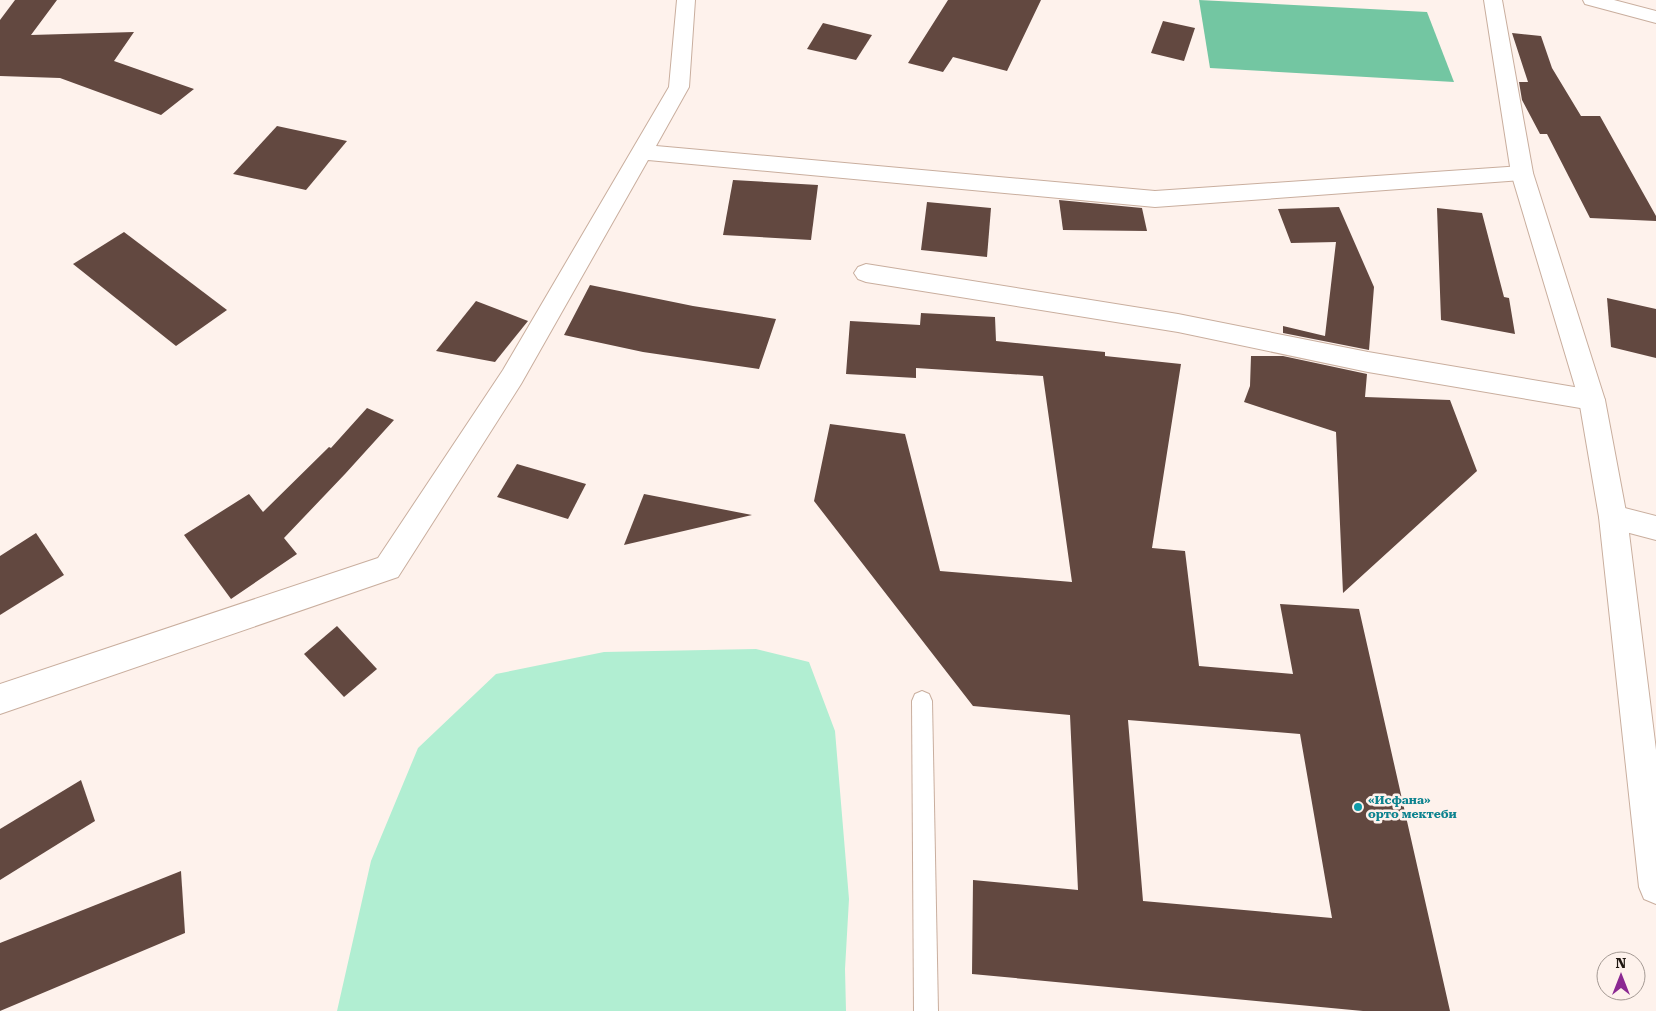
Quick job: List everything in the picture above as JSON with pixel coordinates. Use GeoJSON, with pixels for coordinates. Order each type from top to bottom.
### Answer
{"type":"FeatureCollection","features":[{"type":"Feature","properties":{"kind":"street"},"geometry":{"type":"LineString","coordinates":[[0,699],[388,568],[512,377],[679,87],[686,0]]}},
{"type":"Feature","properties":{"kind":"street"},"geometry":{"type":"LineString","coordinates":[[1493,0],[1522,172],[1592,400],[1613,517],[1656,888]]}},
{"type":"Feature","properties":{"kind":"street"},"geometry":{"type":"LineString","coordinates":[[1592,0],[1656,17]]}},
{"type":"Feature","properties":{"kind":"street"},"geometry":{"type":"LineString","coordinates":[[642,152],[1156,199],[1522,172]]}},
{"type":"Feature","properties":{"kind":"street"},"geometry":{"type":"LineString","coordinates":[[866,274],[1178,323],[1368,362],[1592,400]]}},
{"type":"Feature","properties":{"kind":"street"},"geometry":{"type":"LineString","coordinates":[[1613,517],[1656,528]]}},
{"type":"Feature","properties":{"kind":"lane"},"geometry":{"type":"LineString","coordinates":[[922,701],[926,1011]]}},
{"type":"Feature","properties":{"kind":"green space"},"geometry":{"type":"Polygon","coordinates":[[[1199,0],[1427,12],[1454,82],[1210,68],[1199,0]]]}},
{"type":"Feature","properties":{"kind":"green space"},"geometry":{"type":"Polygon","coordinates":[[[756,649],[809,662],[835,731],[849,899],[845,969],[846,1011],[337,1011],[371,861],[418,748],[496,674],[604,652],[756,649]]]}},
{"type":"Feature","properties":{"kind":"building"},"geometry":{"type":"Polygon","coordinates":[[[15,0],[57,0],[31,35],[134,32],[114,61],[194,89],[161,115],[60,78],[0,76],[0,20],[15,0]]]}},
{"type":"Feature","properties":{"kind":"building"},"geometry":{"type":"Polygon","coordinates":[[[948,0],[1041,0],[1007,71],[953,57],[943,72],[908,63],[948,0]]]}},
{"type":"Feature","properties":{"kind":"building"},"geometry":{"type":"Polygon","coordinates":[[[1163,21],[1195,28],[1184,61],[1151,53],[1163,21]]]}},
{"type":"Feature","properties":{"kind":"building"},"geometry":{"type":"Polygon","coordinates":[[[823,23],[872,35],[856,60],[807,49],[823,23]]]}},
{"type":"Feature","properties":{"kind":"building"},"geometry":{"type":"Polygon","coordinates":[[[1512,33],[1541,36],[1552,68],[1581,116],[1600,116],[1656,216],[1656,221],[1590,218],[1547,134],[1540,134],[1522,100],[1519,82],[1528,82],[1512,33]]]}},
{"type":"Feature","properties":{"kind":"building"},"geometry":{"type":"Polygon","coordinates":[[[277,126],[347,141],[306,190],[233,174],[277,126]]]}},
{"type":"Feature","properties":{"kind":"building"},"geometry":{"type":"Polygon","coordinates":[[[733,180],[818,185],[811,240],[723,235],[733,180]]]}},
{"type":"Feature","properties":{"kind":"building"},"geometry":{"type":"Polygon","coordinates":[[[1059,200],[1142,208],[1147,231],[1063,230],[1059,200]]]}},
{"type":"Feature","properties":{"kind":"building"},"geometry":{"type":"Polygon","coordinates":[[[927,202],[991,208],[987,257],[921,250],[927,202]]]}},
{"type":"Feature","properties":{"kind":"building"},"geometry":{"type":"Polygon","coordinates":[[[1339,207],[1374,287],[1369,350],[1283,333],[1283,326],[1325,336],[1336,242],[1291,243],[1278,209],[1339,207]]]}},
{"type":"Feature","properties":{"kind":"building"},"geometry":{"type":"Polygon","coordinates":[[[1437,208],[1482,213],[1504,297],[1509,298],[1515,334],[1441,320],[1437,208]]]}},
{"type":"Feature","properties":{"kind":"building"},"geometry":{"type":"Polygon","coordinates":[[[124,232],[227,310],[176,346],[73,264],[124,232]]]}},
{"type":"Feature","properties":{"kind":"building"},"geometry":{"type":"Polygon","coordinates":[[[590,285],[693,306],[776,319],[759,369],[643,352],[564,335],[590,285]]]}},
{"type":"Feature","properties":{"kind":"building"},"geometry":{"type":"Polygon","coordinates":[[[1607,298],[1656,309],[1656,358],[1611,347],[1607,298]]]}},
{"type":"Feature","properties":{"kind":"building"},"geometry":{"type":"Polygon","coordinates":[[[476,301],[528,321],[495,362],[436,351],[476,301]]]}},
{"type":"Feature","properties":{"kind":"building","name":"«Исфана» орто мектеби"},"geometry":{"type":"Polygon","coordinates":[[[921,313],[995,317],[996,341],[1105,352],[1105,356],[1181,364],[1152,548],[1185,551],[1199,666],[1293,674],[1280,604],[1359,609],[1450,1011],[1363,1011],[972,974],[973,880],[1078,890],[1070,715],[973,706],[814,501],[830,424],[905,434],[940,571],[1072,582],[1043,376],[916,368],[916,378],[846,374],[850,321],[920,325],[921,313]],[[1128,720],[1143,901],[1332,918],[1300,734],[1128,720]]]}},
{"type":"Feature","properties":{"kind":"building"},"geometry":{"type":"Polygon","coordinates":[[[1251,356],[1283,356],[1367,374],[1365,397],[1450,400],[1477,471],[1343,593],[1336,432],[1244,402],[1250,386],[1251,356]]]}},
{"type":"Feature","properties":{"kind":"building"},"geometry":{"type":"Polygon","coordinates":[[[367,408],[394,420],[284,538],[297,554],[231,599],[184,535],[249,494],[263,512],[329,447],[331,448],[367,408]]]}},
{"type":"Feature","properties":{"kind":"building"},"geometry":{"type":"Polygon","coordinates":[[[517,464],[586,484],[568,519],[497,497],[517,464]]]}},
{"type":"Feature","properties":{"kind":"building"},"geometry":{"type":"Polygon","coordinates":[[[644,494],[752,515],[624,545],[644,494]]]}},
{"type":"Feature","properties":{"kind":"building"},"geometry":{"type":"Polygon","coordinates":[[[36,533],[64,575],[0,615],[0,556],[36,533]]]}},
{"type":"Feature","properties":{"kind":"building"},"geometry":{"type":"Polygon","coordinates":[[[337,626],[377,669],[344,697],[304,654],[337,626]]]}},
{"type":"Feature","properties":{"kind":"building"},"geometry":{"type":"Polygon","coordinates":[[[81,780],[95,821],[0,880],[0,829],[81,780]]]}},
{"type":"Feature","properties":{"kind":"building"},"geometry":{"type":"Polygon","coordinates":[[[181,871],[185,933],[0,1011],[0,943],[181,871]]]}},
{"type":"Feature","properties":{"kind":"place","name":"«Исфана» орто мектеби"},"geometry":{"type":"Point","coordinates":[1358,807]}}]}
